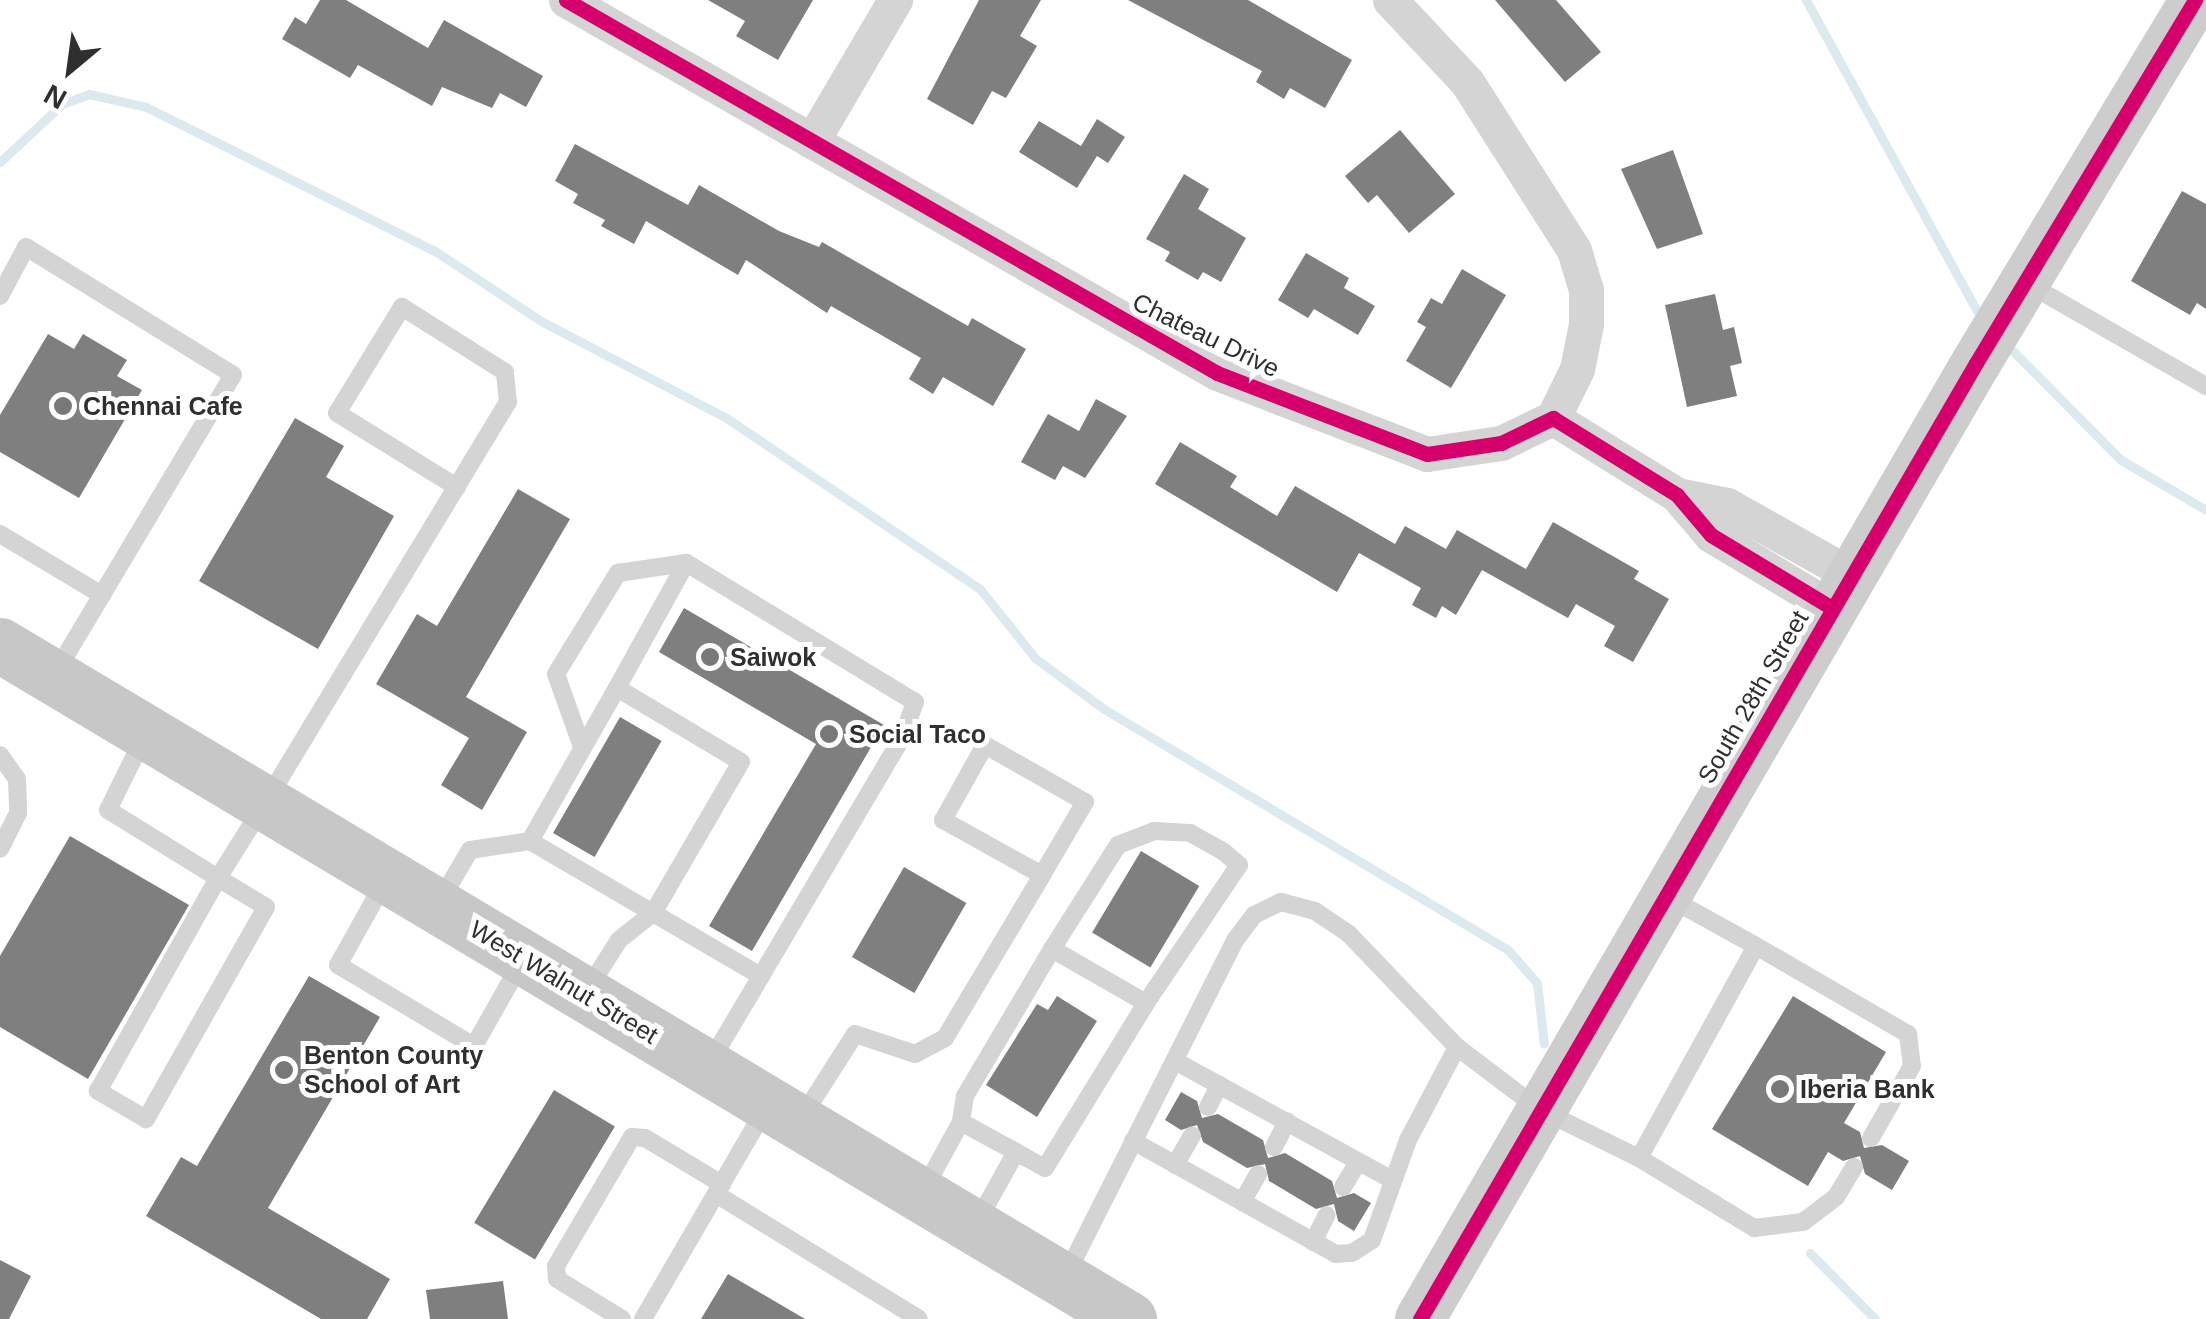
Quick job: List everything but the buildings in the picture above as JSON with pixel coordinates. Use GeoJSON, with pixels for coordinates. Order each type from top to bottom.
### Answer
{"type":"FeatureCollection","features":[{"type":"Feature","properties":{"kind":"main road","name":"West Walnut Street"},"geometry":{"type":"LineString","coordinates":[[0,645],[974,1227],[1091,1304]]}},
{"type":"Feature","properties":{"kind":"street","name":"Chateau Drive"},"geometry":{"type":"LineString","coordinates":[[566,0],[1120,322],[1217,373],[1428,454],[1501,444],[1554,418]]}},
{"type":"Feature","properties":{"kind":"street"},"geometry":{"type":"LineString","coordinates":[[812,141],[896,0]]}},
{"type":"Feature","properties":{"kind":"street"},"geometry":{"type":"LineString","coordinates":[[1390,0],[1467,82],[1574,250],[1586,290],[1586,324],[1577,369],[1554,418],[1677,495],[1727,505],[1842,591]]}},
{"type":"Feature","properties":{"kind":"street","name":"South 28th Street"},"geometry":{"type":"LineString","coordinates":[[1420,1319],[1539,1109],[1668,898],[1842,591],[2195,0]]}},
{"type":"Feature","properties":{"kind":"lane"},"geometry":{"type":"LineString","coordinates":[[0,296],[26,247],[233,375],[53,676]]}},
{"type":"Feature","properties":{"kind":"lane"},"geometry":{"type":"LineString","coordinates":[[2025,282],[2206,386]]}},
{"type":"Feature","properties":{"kind":"lane"},"geometry":{"type":"LineString","coordinates":[[146,732],[108,810],[218,878],[266,908],[146,1119],[98,1091],[218,878],[265,803],[457,487],[508,402],[504,372],[402,307],[337,413],[457,487]]}},
{"type":"Feature","properties":{"kind":"lane"},"geometry":{"type":"LineString","coordinates":[[0,534],[102,595]]}},
{"type":"Feature","properties":{"kind":"lane"},"geometry":{"type":"LineString","coordinates":[[530,841],[686,563]]}},
{"type":"Feature","properties":{"kind":"lane"},"geometry":{"type":"LineString","coordinates":[[582,747],[556,674],[618,573],[686,563],[915,702],[902,738],[707,1067]]}},
{"type":"Feature","properties":{"kind":"lane"},"geometry":{"type":"LineString","coordinates":[[585,994],[619,940],[652,914],[742,762],[616,688]]}},
{"type":"Feature","properties":{"kind":"lane"},"geometry":{"type":"LineString","coordinates":[[643,1319],[719,1189],[855,1034],[915,1054],[945,1038],[1042,875],[1085,802],[985,745],[944,820],[1042,875]]}},
{"type":"Feature","properties":{"kind":"lane"},"geometry":{"type":"LineString","coordinates":[[0,755],[17,779],[18,813],[0,850]]}},
{"type":"Feature","properties":{"kind":"lane"},"geometry":{"type":"LineString","coordinates":[[921,1195],[961,1122],[965,1096],[1118,845],[1154,831],[1190,834],[1239,864],[1146,1003],[1045,1168],[961,1122]]}},
{"type":"Feature","properties":{"kind":"lane"},"geometry":{"type":"LineString","coordinates":[[437,905],[470,850],[530,841],[761,976]]}},
{"type":"Feature","properties":{"kind":"lane"},"geometry":{"type":"LineString","coordinates":[[388,876],[338,965],[474,1046],[524,957]]}},
{"type":"Feature","properties":{"kind":"lane"},"geometry":{"type":"LineString","coordinates":[[1668,898],[1908,1034],[1912,1066],[1870,1138]]}},
{"type":"Feature","properties":{"kind":"lane"},"geometry":{"type":"LineString","coordinates":[[1091,1304],[1134,1141],[1236,939],[1254,915],[1281,902],[1315,910],[1348,933],[1457,1047],[1539,1109],[1639,1158],[1754,1228],[1803,1222],[1836,1197],[1854,1168]]}},
{"type":"Feature","properties":{"kind":"lane"},"geometry":{"type":"LineString","coordinates":[[1639,1158],[1756,946]]}},
{"type":"Feature","properties":{"kind":"lane"},"geometry":{"type":"LineString","coordinates":[[1052,949],[1146,1003]]}},
{"type":"Feature","properties":{"kind":"lane"},"geometry":{"type":"LineString","coordinates":[[1134,1141],[1336,1254],[1372,1240],[1392,1180],[1457,1047]]}},
{"type":"Feature","properties":{"kind":"lane"},"geometry":{"type":"LineString","coordinates":[[1175,1061],[1392,1180]]}},
{"type":"Feature","properties":{"kind":"lane"},"geometry":{"type":"LineString","coordinates":[[1208,1107],[1219,1085]]}},
{"type":"Feature","properties":{"kind":"lane"},"geometry":{"type":"LineString","coordinates":[[1274,1146],[1287,1122]]}},
{"type":"Feature","properties":{"kind":"lane"},"geometry":{"type":"LineString","coordinates":[[1175,1165],[1192,1136]]}},
{"type":"Feature","properties":{"kind":"lane"},"geometry":{"type":"LineString","coordinates":[[622,1319],[556,1279],[556,1266],[632,1137],[645,1138],[920,1319]]}},
{"type":"Feature","properties":{"kind":"lane"},"geometry":{"type":"LineString","coordinates":[[974,1227],[1016,1152]]}},
{"type":"Feature","properties":{"kind":"lane"},"geometry":{"type":"LineString","coordinates":[[1343,1187],[1358,1162]]}},
{"type":"Feature","properties":{"kind":"lane"},"geometry":{"type":"LineString","coordinates":[[1242,1202],[1258,1174]]}},
{"type":"Feature","properties":{"kind":"lane"},"geometry":{"type":"LineString","coordinates":[[1313,1242],[1327,1215]]}},
{"type":"Feature","properties":{"kind":"waterway"},"geometry":{"type":"LineString","coordinates":[[1806,0],[1977,311]]}},
{"type":"Feature","properties":{"kind":"waterway"},"geometry":{"type":"LineString","coordinates":[[0,162],[62,104],[89,94],[146,107],[435,251],[541,321],[725,417],[980,589],[1035,658],[1104,709],[1508,950],[1537,983],[1544,1044]]}},
{"type":"Feature","properties":{"kind":"waterway"},"geometry":{"type":"LineString","coordinates":[[2013,351],[2121,460],[2206,510]]}},
{"type":"Feature","properties":{"kind":"waterway"},"geometry":{"type":"LineString","coordinates":[[1810,1253],[1875,1319]]}},
{"type":"Feature","properties":{"kind":"cycle path"},"geometry":{"type":"LineString","coordinates":[[566,0],[1217,373],[1427,454],[1501,443],[1553,418],[1677,495],[1711,535],[1832,608]]}},
{"type":"Feature","properties":{"kind":"cycle path"},"geometry":{"type":"LineString","coordinates":[[1420,1319],[1976,363],[2195,0]]}},
{"type":"Feature","properties":{"kind":"place","name":"Chennai Cafe"},"geometry":{"type":"Point","coordinates":[63,406]}},
{"type":"Feature","properties":{"kind":"place","name":"Saiwok"},"geometry":{"type":"Point","coordinates":[710,657]}},
{"type":"Feature","properties":{"kind":"place","name":"Social Taco"},"geometry":{"type":"Point","coordinates":[829,734]}},
{"type":"Feature","properties":{"kind":"place","name":"Benton County School of Art"},"geometry":{"type":"Point","coordinates":[284,1070]}},
{"type":"Feature","properties":{"kind":"place","name":"Iberia Bank"},"geometry":{"type":"Point","coordinates":[1780,1089]}}]}
